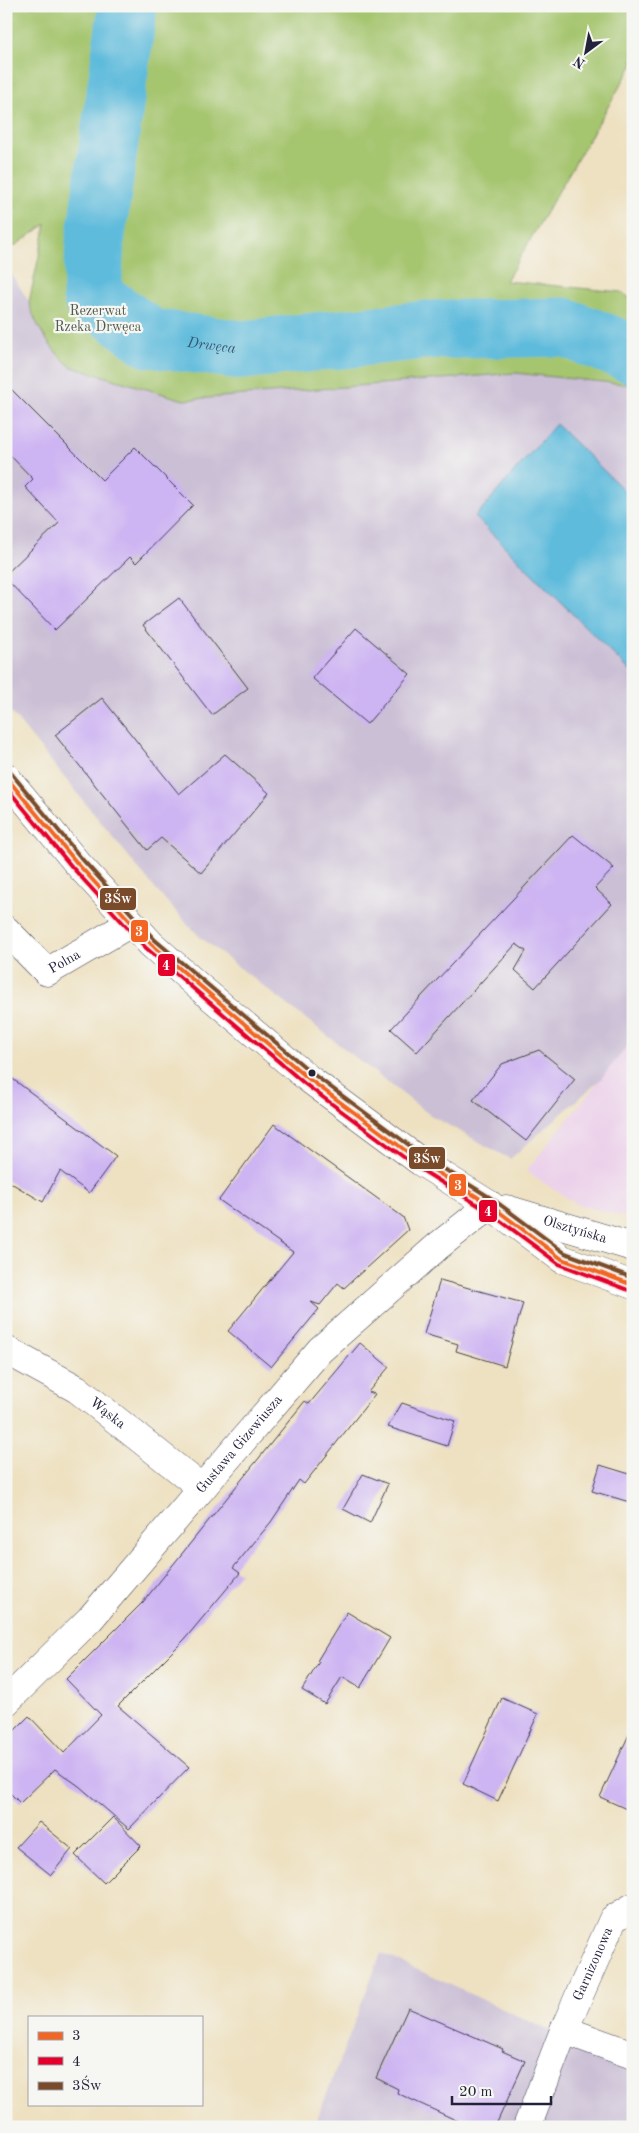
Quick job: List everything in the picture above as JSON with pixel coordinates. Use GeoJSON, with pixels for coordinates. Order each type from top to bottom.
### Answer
{"type":"FeatureCollection","features":[{"type":"Feature","properties":{"kind":"street","name":"Olsztyńska"},"geometry":{"type":"LineString","coordinates":[[6,777],[76,863],[131,923],[198,986],[332,1097],[421,1162],[490,1205],[562,1259],[633,1285]]}},
{"type":"Feature","properties":{"kind":"street","name":"Polna"},"geometry":{"type":"LineString","coordinates":[[6,930],[47,972],[131,923]]}},
{"type":"Feature","properties":{"kind":"street","name":"Olsztyńska"},"geometry":{"type":"LineString","coordinates":[[490,1205],[633,1247]]}},
{"type":"Feature","properties":{"kind":"street","name":"Gustawa Gizewiusza"},"geometry":{"type":"LineString","coordinates":[[6,1702],[90,1619],[320,1350],[438,1246],[490,1205]]}},
{"type":"Feature","properties":{"kind":"street","name":"Wąska"},"geometry":{"type":"LineString","coordinates":[[6,1350],[77,1389],[202,1488]]}},
{"type":"Feature","properties":{"kind":"street","name":"Garnizonowa"},"geometry":{"type":"LineString","coordinates":[[527,2127],[564,2030],[613,1919],[633,1907]]}},
{"type":"Feature","properties":{"kind":"street"},"geometry":{"type":"LineString","coordinates":[[564,2030],[633,2056]]}},
{"type":"Feature","properties":{"kind":"shaded area"},"geometry":{"type":"Polygon","coordinates":[[[6,265],[29,302],[32,314],[60,359],[72,367],[184,400],[515,373],[633,385],[633,1039],[600,1080],[510,1159],[430,1115],[200,937],[156,890],[6,706],[6,265]]]}},
{"type":"Feature","properties":{"kind":"shaded area"},"geometry":{"type":"Polygon","coordinates":[[[633,1039],[633,1219],[576,1204],[526,1171],[633,1039]]]}},
{"type":"Feature","properties":{"kind":"shaded area"},"geometry":{"type":"Polygon","coordinates":[[[381,1953],[633,2069],[633,2127],[314,2127],[381,1953]]]}},
{"type":"Feature","properties":{"kind":"green space","name":"Rezerwat Rzeka Drwęca"},"geometry":{"type":"Polygon","coordinates":[[[6,6],[633,6],[633,64],[506,281],[621,292],[633,300],[633,385],[515,373],[184,400],[72,367],[58,355],[40,329],[29,302],[46,224],[6,252],[6,6]]]}},
{"type":"Feature","properties":{"kind":"water"},"geometry":{"type":"Polygon","coordinates":[[[556,424],[633,499],[633,669],[630,671],[475,517],[556,424]]]}},
{"type":"Feature","properties":{"kind":"building"},"geometry":{"type":"Polygon","coordinates":[[[6,384],[102,480],[135,447],[193,505],[136,563],[130,557],[55,630],[6,579],[6,574],[59,523],[25,487],[33,479],[6,451],[6,384]]]}},
{"type":"Feature","properties":{"kind":"building"},"geometry":{"type":"Polygon","coordinates":[[[179,598],[248,688],[212,715],[143,625],[179,598]]]}},
{"type":"Feature","properties":{"kind":"building"},"geometry":{"type":"Polygon","coordinates":[[[356,628],[410,674],[367,724],[312,678],[356,628]]]}},
{"type":"Feature","properties":{"kind":"building"},"geometry":{"type":"Polygon","coordinates":[[[102,698],[179,794],[225,754],[269,793],[201,873],[161,838],[147,850],[55,735],[102,698]]]}},
{"type":"Feature","properties":{"kind":"building"},"geometry":{"type":"Polygon","coordinates":[[[573,835],[614,868],[595,888],[612,904],[535,988],[515,970],[526,951],[516,944],[417,1052],[391,1029],[573,835]]]}},
{"type":"Feature","properties":{"kind":"building"},"geometry":{"type":"Polygon","coordinates":[[[539,1050],[575,1079],[526,1141],[473,1100],[502,1064],[539,1050]]]}},
{"type":"Feature","properties":{"kind":"building"},"geometry":{"type":"Polygon","coordinates":[[[6,1074],[116,1156],[89,1193],[60,1171],[43,1202],[6,1180],[6,1074]]]}},
{"type":"Feature","properties":{"kind":"building"},"geometry":{"type":"Polygon","coordinates":[[[274,1124],[403,1217],[408,1230],[344,1288],[338,1283],[320,1305],[311,1302],[319,1309],[271,1367],[228,1331],[293,1252],[219,1200],[274,1124]]]}},
{"type":"Feature","properties":{"kind":"building"},"geometry":{"type":"Polygon","coordinates":[[[440,1280],[523,1303],[505,1366],[456,1351],[458,1344],[424,1334],[440,1280]]]}},
{"type":"Feature","properties":{"kind":"building"},"geometry":{"type":"Polygon","coordinates":[[[360,1343],[389,1367],[368,1392],[375,1394],[304,1484],[299,1480],[271,1522],[233,1568],[240,1573],[184,1640],[118,1706],[189,1767],[129,1829],[79,1786],[55,1769],[20,1803],[6,1789],[6,1739],[29,1716],[64,1753],[101,1715],[66,1679],[143,1602],[305,1401],[309,1404],[360,1343]]]}},
{"type":"Feature","properties":{"kind":"building"},"geometry":{"type":"Polygon","coordinates":[[[402,1403],[455,1421],[447,1446],[388,1427],[402,1403]]]}},
{"type":"Feature","properties":{"kind":"building"},"geometry":{"type":"Polygon","coordinates":[[[600,1465],[633,1475],[633,1503],[592,1491],[600,1465]]]}},
{"type":"Feature","properties":{"kind":"building"},"geometry":{"type":"Polygon","coordinates":[[[363,1474],[388,1484],[370,1523],[343,1509],[363,1474]]]}},
{"type":"Feature","properties":{"kind":"building"},"geometry":{"type":"Polygon","coordinates":[[[347,1612],[390,1638],[360,1688],[342,1677],[325,1704],[302,1690],[347,1612]]]}},
{"type":"Feature","properties":{"kind":"building"},"geometry":{"type":"Polygon","coordinates":[[[502,1698],[538,1714],[498,1801],[463,1784],[502,1698]]]}},
{"type":"Feature","properties":{"kind":"building"},"geometry":{"type":"Polygon","coordinates":[[[633,1726],[633,1812],[600,1797],[633,1726]]]}},
{"type":"Feature","properties":{"kind":"building"},"geometry":{"type":"Polygon","coordinates":[[[113,1817],[141,1846],[104,1883],[75,1855],[113,1817]]]}},
{"type":"Feature","properties":{"kind":"building"},"geometry":{"type":"Polygon","coordinates":[[[39,1822],[72,1849],[51,1875],[16,1847],[39,1822]]]}},
{"type":"Feature","properties":{"kind":"building"},"geometry":{"type":"Polygon","coordinates":[[[408,2008],[503,2049],[502,2051],[525,2061],[495,2127],[471,2127],[397,2093],[398,2089],[376,2078],[408,2008]]]}},
{"type":"Feature","properties":{"kind":"waterway","name":"Drwęca"},"geometry":{"type":"LineString","coordinates":[[128,6],[95,242],[92,296],[150,338],[242,350],[425,330],[564,327],[633,354]]}},
{"type":"Feature","properties":{"kind":"transit line","name":"3Św"},"geometry":{"type":"LineString","coordinates":[[11,773],[82,859],[155,940],[313,1074],[425,1157],[494,1200],[565,1253],[633,1278]]}},
{"type":"Feature","properties":{"kind":"transit line","name":"3"},"geometry":{"type":"LineString","coordinates":[[6,777],[77,863],[151,944],[309,1079],[421,1162],[490,1205],[562,1259],[633,1285]]}},
{"type":"Feature","properties":{"kind":"transit line","name":"4"},"geometry":{"type":"LineString","coordinates":[[6,787],[72,867],[146,948],[305,1084],[417,1167],[486,1210],[559,1264],[631,1291]]}}]}
